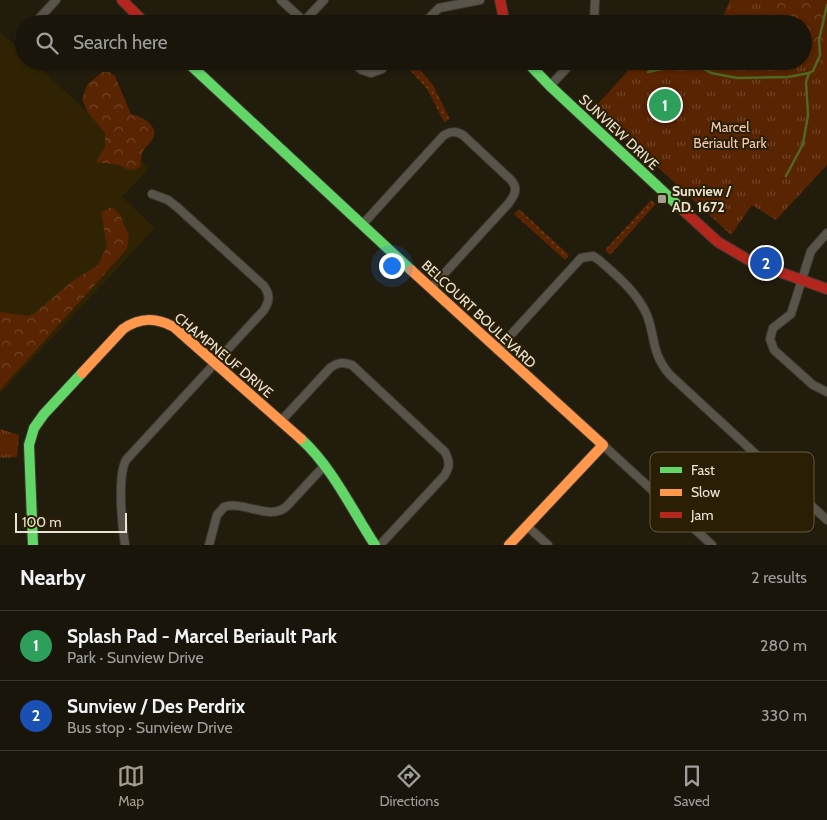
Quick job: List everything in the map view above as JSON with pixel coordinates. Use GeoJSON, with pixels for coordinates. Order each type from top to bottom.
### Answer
{"type":"FeatureCollection","features":[{"type":"Feature","properties":{"kind":"street"},"geometry":{"type":"LineString","coordinates":[[42,15],[56,0]]}},
{"type":"Feature","properties":{"kind":"street"},"geometry":{"type":"LineString","coordinates":[[122,0],[137,15]]}},
{"type":"Feature","properties":{"kind":"street"},"geometry":{"type":"LineString","coordinates":[[282,0],[298,15]]}},
{"type":"Feature","properties":{"kind":"street"},"geometry":{"type":"LineString","coordinates":[[312,15],[324,0]]}},
{"type":"Feature","properties":{"kind":"street"},"geometry":{"type":"LineString","coordinates":[[432,15],[439,8],[480,0]]}},
{"type":"Feature","properties":{"kind":"street"},"geometry":{"type":"LineString","coordinates":[[500,0],[503,15]]}},
{"type":"Feature","properties":{"kind":"street"},"geometry":{"type":"LineString","coordinates":[[594,15],[595,0]]}},
{"type":"Feature","properties":{"kind":"street","name":"BELCOURT BOULEVARD"},"geometry":{"type":"LineString","coordinates":[[196,70],[497,350],[650,489]]}},
{"type":"Feature","properties":{"kind":"street"},"geometry":{"type":"LineString","coordinates":[[362,70],[371,73],[379,70]]}},
{"type":"Feature","properties":{"kind":"street","name":"SUNVIEW DRIVE"},"geometry":{"type":"LineString","coordinates":[[535,70],[718,242],[752,262],[827,288]]}},
{"type":"Feature","properties":{"kind":"street"},"geometry":{"type":"LineString","coordinates":[[550,86],[565,70]]}},
{"type":"Feature","properties":{"kind":"street"},"geometry":{"type":"LineString","coordinates":[[362,224],[443,136],[451,132],[463,135],[510,179],[516,187],[516,192],[508,204],[431,288]]}},
{"type":"Feature","properties":{"kind":"street"},"geometry":{"type":"LineString","coordinates":[[125,545],[121,482],[123,466],[130,454],[264,310],[268,304],[269,294],[264,286],[177,206],[168,200],[152,194]]}},
{"type":"Feature","properties":{"kind":"street"},"geometry":{"type":"LineString","coordinates":[[827,233],[811,252],[791,314],[773,328],[770,339],[774,350],[813,385],[827,392]]}},
{"type":"Feature","properties":{"kind":"street"},"geometry":{"type":"LineString","coordinates":[[497,350],[581,258],[593,256],[625,283],[642,305],[647,316],[658,357],[670,375],[753,452]]}},
{"type":"Feature","properties":{"kind":"street","name":"CHAMPNEUF DRIVE"},"geometry":{"type":"LineString","coordinates":[[33,545],[28,454],[31,436],[38,421],[123,328],[139,319],[149,318],[166,322],[315,453],[374,545]]}},
{"type":"Feature","properties":{"kind":"street"},"geometry":{"type":"LineString","coordinates":[[280,422],[330,368],[339,363],[346,363],[352,365],[445,452],[450,463],[444,476],[380,545]]}},
{"type":"Feature","properties":{"kind":"street"},"geometry":{"type":"LineString","coordinates":[[509,545],[602,445]]}},
{"type":"Feature","properties":{"kind":"street"},"geometry":{"type":"LineString","coordinates":[[209,545],[217,515],[224,507],[238,504],[268,512],[280,511],[287,506],[324,466]]}},
{"type":"Feature","properties":{"kind":"street"},"geometry":{"type":"LineString","coordinates":[[814,508],[827,520]]}},
{"type":"Feature","properties":{"kind":"street"},"geometry":{"type":"LineString","coordinates":[[527,526],[548,545]]}},
{"type":"Feature","properties":{"kind":"street","name":"BELCOURT BOULEVARD"},"geometry":{"type":"LineString","coordinates":[[698,532],[712,545]]}},
{"type":"Feature","properties":{"kind":"shaded area"},"geometry":{"type":"Polygon","coordinates":[[[0,32],[15,45],[15,70],[42,70],[149,168],[122,197],[155,228],[0,394],[0,32]]]}},
{"type":"Feature","properties":{"kind":"green space"},"geometry":{"type":"Polygon","coordinates":[[[730,0],[756,0],[770,15],[724,15],[730,0]]]}},
{"type":"Feature","properties":{"kind":"green space"},"geometry":{"type":"Polygon","coordinates":[[[752,0],[827,0],[827,151],[805,70],[812,70],[812,15],[754,15],[752,0]]]}},
{"type":"Feature","properties":{"kind":"green space","name":"Marcel Bériault Park"},"geometry":{"type":"Polygon","coordinates":[[[812,58],[827,70],[827,165],[776,220],[752,205],[731,235],[594,108],[628,70],[812,70],[812,58]]]}},
{"type":"Feature","properties":{"kind":"green space"},"geometry":{"type":"Polygon","coordinates":[[[410,70],[420,70],[433,85],[450,119],[444,122],[427,89],[410,70]]]}},
{"type":"Feature","properties":{"kind":"green space"},"geometry":{"type":"Polygon","coordinates":[[[102,72],[109,72],[115,76],[131,114],[144,119],[154,129],[153,138],[143,151],[140,167],[132,170],[117,164],[96,162],[105,147],[105,133],[87,111],[82,99],[87,85],[102,72]]]}},
{"type":"Feature","properties":{"kind":"green space"},"geometry":{"type":"Polygon","coordinates":[[[651,200],[656,204],[610,255],[605,250],[651,200]]]}},
{"type":"Feature","properties":{"kind":"green space"},"geometry":{"type":"Polygon","coordinates":[[[112,207],[120,215],[129,236],[127,249],[0,390],[0,312],[28,316],[35,313],[71,282],[98,265],[107,246],[101,212],[112,207]]]}},
{"type":"Feature","properties":{"kind":"green space"},"geometry":{"type":"Polygon","coordinates":[[[519,209],[569,255],[565,260],[514,214],[519,209]]]}},
{"type":"Feature","properties":{"kind":"green space"},"geometry":{"type":"Polygon","coordinates":[[[0,429],[19,435],[17,457],[0,458],[0,429]]]}},
{"type":"Feature","properties":{"kind":"waterway"},"geometry":{"type":"LineString","coordinates":[[705,70],[711,73],[737,78],[788,77],[813,71],[820,55],[819,40],[827,5]]}},
{"type":"Feature","properties":{"kind":"waterway"},"geometry":{"type":"LineString","coordinates":[[648,72],[657,70]]}},
{"type":"Feature","properties":{"kind":"waterway"},"geometry":{"type":"LineString","coordinates":[[786,176],[803,144],[808,115],[806,82],[809,73]]}},
{"type":"Feature","properties":{"kind":"traffic: fast"},"geometry":{"type":"LineString","coordinates":[[196,70],[411,270]]}},
{"type":"Feature","properties":{"kind":"traffic: fast"},"geometry":{"type":"LineString","coordinates":[[535,70],[683,210]]}},
{"type":"Feature","properties":{"kind":"traffic: fast"},"geometry":{"type":"LineString","coordinates":[[33,545],[29,445],[34,428],[44,414],[82,373]]}},
{"type":"Feature","properties":{"kind":"traffic: fast"},"geometry":{"type":"LineString","coordinates":[[301,439],[332,476],[375,545]]}},
{"type":"Feature","properties":{"kind":"traffic: slow"},"geometry":{"type":"LineString","coordinates":[[411,270],[603,445],[509,545]]}},
{"type":"Feature","properties":{"kind":"traffic: slow"},"geometry":{"type":"LineString","coordinates":[[82,373],[129,325],[142,320],[161,321],[174,327],[301,439]]}},
{"type":"Feature","properties":{"kind":"traffic: jam"},"geometry":{"type":"LineString","coordinates":[[122,0],[137,15]]}},
{"type":"Feature","properties":{"kind":"traffic: jam"},"geometry":{"type":"LineString","coordinates":[[500,0],[503,15]]}},
{"type":"Feature","properties":{"kind":"traffic: jam"},"geometry":{"type":"LineString","coordinates":[[683,210],[718,242],[752,262],[827,289]]}},
{"type":"Feature","properties":{"kind":"place","name":"Splash Pad - Marcel Beriault Park"},"geometry":{"type":"Point","coordinates":[665,105]}},
{"type":"Feature","properties":{"kind":"place","name":"Sunview / AD. 1672"},"geometry":{"type":"Point","coordinates":[662,199]}},
{"type":"Feature","properties":{"kind":"place","name":"Sunview / Des Perdrix"},"geometry":{"type":"Point","coordinates":[766,263]}}]}
